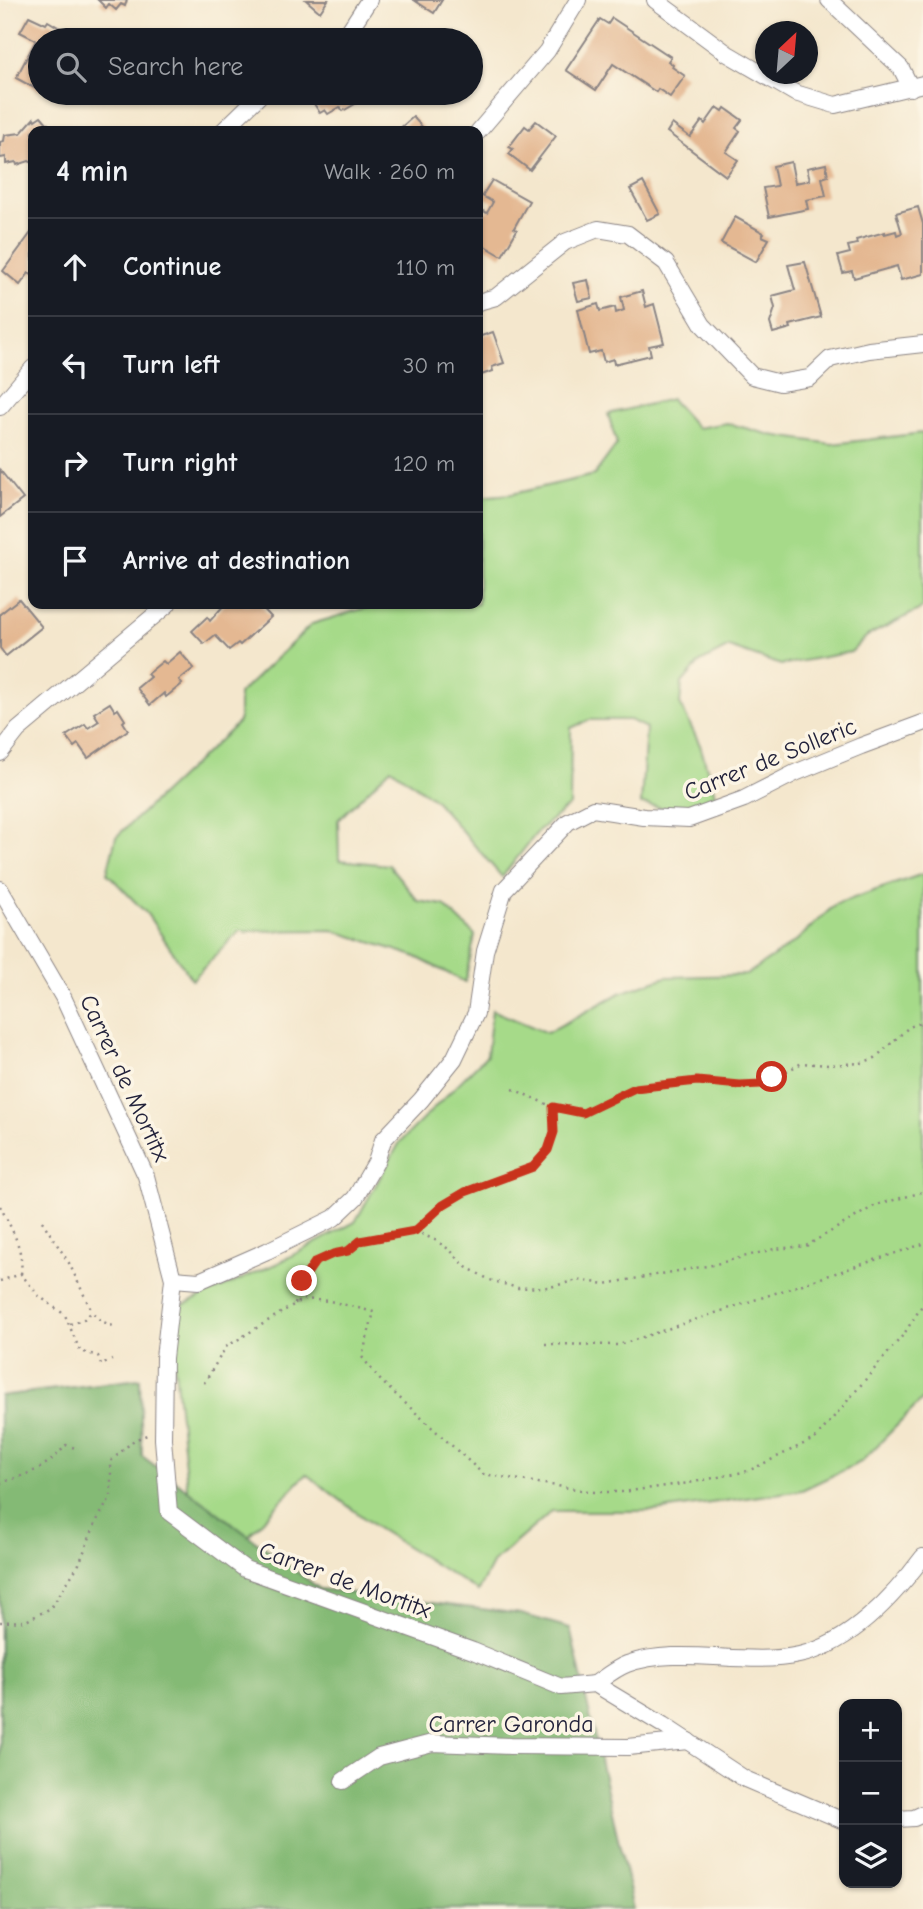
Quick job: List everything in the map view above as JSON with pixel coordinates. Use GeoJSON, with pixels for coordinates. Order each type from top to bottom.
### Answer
{"type":"FeatureCollection","features":[{"type":"Feature","properties":{"kind":"street"},"geometry":{"type":"LineString","coordinates":[[351,28],[369,0]]}},
{"type":"Feature","properties":{"kind":"street"},"geometry":{"type":"LineString","coordinates":[[483,126],[547,51],[578,0]]}},
{"type":"Feature","properties":{"kind":"street"},"geometry":{"type":"LineString","coordinates":[[655,0],[728,54],[795,93],[835,105],[917,86],[829,0]]}},
{"type":"Feature","properties":{"kind":"street"},"geometry":{"type":"LineString","coordinates":[[228,126],[250,105]]}},
{"type":"Feature","properties":{"kind":"street"},"geometry":{"type":"LineString","coordinates":[[483,301],[496,297],[565,242],[598,229],[628,234],[666,262],[702,325],[752,376],[780,383],[810,378],[830,359],[869,350],[923,344]]}},
{"type":"Feature","properties":{"kind":"street"},"geometry":{"type":"LineString","coordinates":[[0,407],[28,374]]}},
{"type":"Feature","properties":{"kind":"street"},"geometry":{"type":"LineString","coordinates":[[0,753],[18,730],[162,609]]}},
{"type":"Feature","properties":{"kind":"street","name":"Carrer de Solleric"},"geometry":{"type":"LineString","coordinates":[[173,1279],[199,1281],[334,1217],[355,1198],[376,1162],[383,1140],[421,1100],[454,1059],[476,1013],[485,951],[504,890],[568,822],[593,809],[644,817],[689,818],[744,799],[795,773],[923,723]]}},
{"type":"Feature","properties":{"kind":"street","name":"Carrer de Mortitx"},"geometry":{"type":"LineString","coordinates":[[0,889],[64,998],[146,1176],[173,1279],[164,1358],[163,1429],[169,1512],[245,1569],[473,1651],[561,1687],[595,1684]]}},
{"type":"Feature","properties":{"kind":"street"},"geometry":{"type":"LineString","coordinates":[[839,1819],[745,1780],[688,1741],[595,1684],[625,1664],[659,1656],[739,1659],[799,1655],[834,1643],[883,1604],[923,1557]]}},
{"type":"Feature","properties":{"kind":"street","name":"Carrer Garonda"},"geometry":{"type":"LineString","coordinates":[[343,1781],[379,1757],[432,1743],[628,1747],[688,1741]]}},
{"type":"Feature","properties":{"kind":"street"},"geometry":{"type":"LineString","coordinates":[[902,1819],[923,1814]]}},
{"type":"Feature","properties":{"kind":"path"},"geometry":{"type":"LineString","coordinates":[[513,1089],[553,1107],[583,1113],[635,1088],[697,1081],[762,1084],[802,1063],[861,1063],[875,1058],[909,1027],[923,1022]]}},
{"type":"Feature","properties":{"kind":"path"},"geometry":{"type":"LineString","coordinates":[[295,1304],[302,1281],[315,1262],[348,1251],[360,1241],[415,1231],[443,1205],[465,1192],[533,1167],[548,1150],[554,1132],[553,1107]]}},
{"type":"Feature","properties":{"kind":"path"},"geometry":{"type":"LineString","coordinates":[[415,1231],[435,1240],[466,1268],[491,1280],[518,1288],[550,1287],[578,1280],[605,1284],[712,1265],[774,1249],[806,1246],[876,1205],[923,1192]]}},
{"type":"Feature","properties":{"kind":"path"},"geometry":{"type":"LineString","coordinates":[[0,1206],[19,1244],[23,1260],[21,1274],[40,1296],[65,1315],[80,1351],[98,1356],[101,1366],[112,1360]]}},
{"type":"Feature","properties":{"kind":"path"},"geometry":{"type":"LineString","coordinates":[[41,1221],[69,1263],[92,1312],[101,1321],[113,1326]]}},
{"type":"Feature","properties":{"kind":"path"},"geometry":{"type":"LineString","coordinates":[[545,1345],[619,1345],[923,1244]]}},
{"type":"Feature","properties":{"kind":"path"},"geometry":{"type":"LineString","coordinates":[[0,1281],[21,1274]]}},
{"type":"Feature","properties":{"kind":"path"},"geometry":{"type":"LineString","coordinates":[[204,1383],[226,1347],[303,1299],[330,1301],[374,1312],[362,1357],[381,1381],[482,1474],[594,1492],[622,1492],[690,1483],[748,1471],[816,1438],[904,1334],[923,1304]]}},
{"type":"Feature","properties":{"kind":"path"},"geometry":{"type":"LineString","coordinates":[[69,1324],[83,1320],[92,1312]]}},
{"type":"Feature","properties":{"kind":"path"},"geometry":{"type":"LineString","coordinates":[[0,1622],[26,1621],[51,1608],[79,1564],[96,1522],[111,1496],[111,1461],[134,1440],[163,1429]]}},
{"type":"Feature","properties":{"kind":"path"},"geometry":{"type":"LineString","coordinates":[[0,1483],[34,1473],[56,1457],[66,1445],[78,1448]]}},
{"type":"Feature","properties":{"kind":"green space"},"geometry":{"type":"Polygon","coordinates":[[[671,399],[697,428],[727,423],[771,435],[832,444],[923,433],[923,608],[867,636],[851,652],[781,665],[729,647],[700,662],[682,683],[680,704],[700,745],[716,798],[682,811],[641,804],[646,728],[630,720],[589,720],[571,728],[570,805],[539,830],[502,877],[435,800],[391,768],[338,820],[339,860],[389,865],[418,901],[444,905],[475,935],[465,982],[414,956],[332,930],[239,931],[192,980],[147,914],[107,873],[116,837],[239,722],[239,694],[312,624],[361,609],[483,609],[483,497],[512,494],[594,475],[617,444],[608,414],[671,399]]]}},
{"type":"Feature","properties":{"kind":"green space"},"geometry":{"type":"Polygon","coordinates":[[[923,874],[923,1399],[861,1462],[802,1490],[655,1511],[552,1511],[493,1562],[478,1591],[377,1528],[306,1474],[240,1545],[189,1505],[169,1311],[278,1263],[355,1222],[400,1142],[487,1055],[492,1010],[547,1033],[620,993],[666,977],[746,975],[796,941],[836,904],[923,874]]]}},
{"type":"Feature","properties":{"kind":"green space"},"geometry":{"type":"Polygon","coordinates":[[[140,1379],[142,1456],[320,1589],[521,1614],[570,1628],[634,1909],[0,1909],[0,1396],[140,1379]]]}},
{"type":"Feature","properties":{"kind":"building"},"geometry":{"type":"Polygon","coordinates":[[[98,0],[127,0],[125,6],[121,4],[116,10],[109,4],[106,8],[98,0]]]}},
{"type":"Feature","properties":{"kind":"building"},"geometry":{"type":"Polygon","coordinates":[[[306,0],[328,0],[320,12],[306,0]]]}},
{"type":"Feature","properties":{"kind":"building"},"geometry":{"type":"Polygon","coordinates":[[[414,0],[442,0],[434,13],[414,0]]]}},
{"type":"Feature","properties":{"kind":"building"},"geometry":{"type":"Polygon","coordinates":[[[29,16],[46,24],[48,21],[60,28],[28,28],[28,36],[20,32],[29,16]]]}},
{"type":"Feature","properties":{"kind":"building"},"geometry":{"type":"Polygon","coordinates":[[[612,18],[671,57],[668,61],[672,67],[685,76],[670,97],[658,89],[656,92],[613,64],[596,90],[566,70],[600,19],[608,24],[612,18]]]}},
{"type":"Feature","properties":{"kind":"building"},"geometry":{"type":"Polygon","coordinates":[[[28,55],[28,84],[16,78],[28,55]]]}},
{"type":"Feature","properties":{"kind":"building"},"geometry":{"type":"Polygon","coordinates":[[[315,105],[353,105],[343,111],[340,107],[328,114],[325,110],[320,113],[315,105]]]}},
{"type":"Feature","properties":{"kind":"building"},"geometry":{"type":"Polygon","coordinates":[[[717,107],[723,111],[725,108],[742,120],[736,128],[740,131],[726,152],[738,160],[726,176],[667,132],[672,124],[690,137],[702,121],[705,124],[717,107]]]}},
{"type":"Feature","properties":{"kind":"building"},"geometry":{"type":"Polygon","coordinates":[[[41,116],[50,126],[28,126],[28,161],[17,165],[16,162],[6,164],[6,157],[0,158],[0,142],[4,141],[5,135],[21,133],[34,118],[35,120],[41,116]]]}},
{"type":"Feature","properties":{"kind":"building"},"geometry":{"type":"Polygon","coordinates":[[[413,117],[421,126],[403,126],[413,117]]]}},
{"type":"Feature","properties":{"kind":"building"},"geometry":{"type":"Polygon","coordinates":[[[536,121],[556,136],[530,170],[509,154],[513,149],[509,147],[525,126],[529,129],[536,121]]]}},
{"type":"Feature","properties":{"kind":"building"},"geometry":{"type":"Polygon","coordinates":[[[791,162],[795,183],[810,180],[807,168],[826,164],[828,176],[822,178],[826,196],[806,200],[808,209],[769,217],[763,188],[777,186],[773,166],[791,162]]]}},
{"type":"Feature","properties":{"kind":"building"},"geometry":{"type":"Polygon","coordinates":[[[492,180],[529,201],[502,256],[483,245],[483,211],[487,213],[493,202],[483,194],[492,180]]]}},
{"type":"Feature","properties":{"kind":"building"},"geometry":{"type":"Polygon","coordinates":[[[643,182],[660,214],[647,220],[630,189],[643,182]]]}},
{"type":"Feature","properties":{"kind":"building"},"geometry":{"type":"Polygon","coordinates":[[[918,207],[923,224],[923,274],[901,280],[897,266],[854,278],[852,271],[843,273],[838,256],[850,253],[848,246],[857,244],[856,240],[885,232],[896,231],[897,235],[902,233],[896,213],[918,207]]]}},
{"type":"Feature","properties":{"kind":"building"},"geometry":{"type":"Polygon","coordinates":[[[735,217],[764,233],[762,236],[769,239],[756,262],[721,243],[735,217]]]}},
{"type":"Feature","properties":{"kind":"building"},"geometry":{"type":"Polygon","coordinates":[[[28,237],[28,274],[20,285],[3,271],[28,237]]]}},
{"type":"Feature","properties":{"kind":"building"},"geometry":{"type":"Polygon","coordinates":[[[805,262],[821,317],[790,325],[791,328],[773,333],[770,323],[775,308],[772,296],[795,290],[788,265],[805,262]]]}},
{"type":"Feature","properties":{"kind":"building"},"geometry":{"type":"Polygon","coordinates":[[[588,280],[592,298],[578,301],[573,283],[588,280]]]}},
{"type":"Feature","properties":{"kind":"building"},"geometry":{"type":"Polygon","coordinates":[[[642,291],[646,307],[654,304],[664,343],[649,346],[651,355],[614,364],[613,359],[604,362],[601,351],[589,354],[578,310],[598,304],[600,311],[615,307],[616,313],[624,310],[621,297],[642,291]]]}},
{"type":"Feature","properties":{"kind":"building"},"geometry":{"type":"Polygon","coordinates":[[[493,332],[504,363],[492,367],[493,371],[483,374],[483,335],[493,332]]]}},
{"type":"Feature","properties":{"kind":"building"},"geometry":{"type":"Polygon","coordinates":[[[0,470],[23,499],[0,517],[0,470]]]}},
{"type":"Feature","properties":{"kind":"building"},"geometry":{"type":"Polygon","coordinates":[[[19,599],[42,627],[6,656],[0,648],[0,614],[19,599]]]}},
{"type":"Feature","properties":{"kind":"building"},"geometry":{"type":"Polygon","coordinates":[[[221,609],[264,609],[271,617],[240,645],[238,643],[229,650],[215,635],[204,644],[192,631],[207,617],[210,621],[221,609]]]}},
{"type":"Feature","properties":{"kind":"building"},"geometry":{"type":"Polygon","coordinates":[[[180,652],[194,668],[179,680],[182,684],[166,697],[164,693],[150,705],[137,688],[150,677],[147,674],[163,661],[166,664],[180,652]]]}},
{"type":"Feature","properties":{"kind":"building"},"geometry":{"type":"Polygon","coordinates":[[[110,703],[115,711],[118,709],[128,730],[88,758],[78,744],[74,747],[66,736],[85,724],[88,728],[99,721],[94,713],[110,703]]]}},
{"type":"Feature","properties":{"kind":"route"},"geometry":{"type":"LineString","coordinates":[[302,1281],[315,1262],[348,1251],[360,1241],[415,1231],[443,1205],[465,1192],[533,1167],[548,1150],[554,1132],[553,1107],[583,1113],[635,1088],[697,1081],[762,1084],[772,1077]]}}]}
